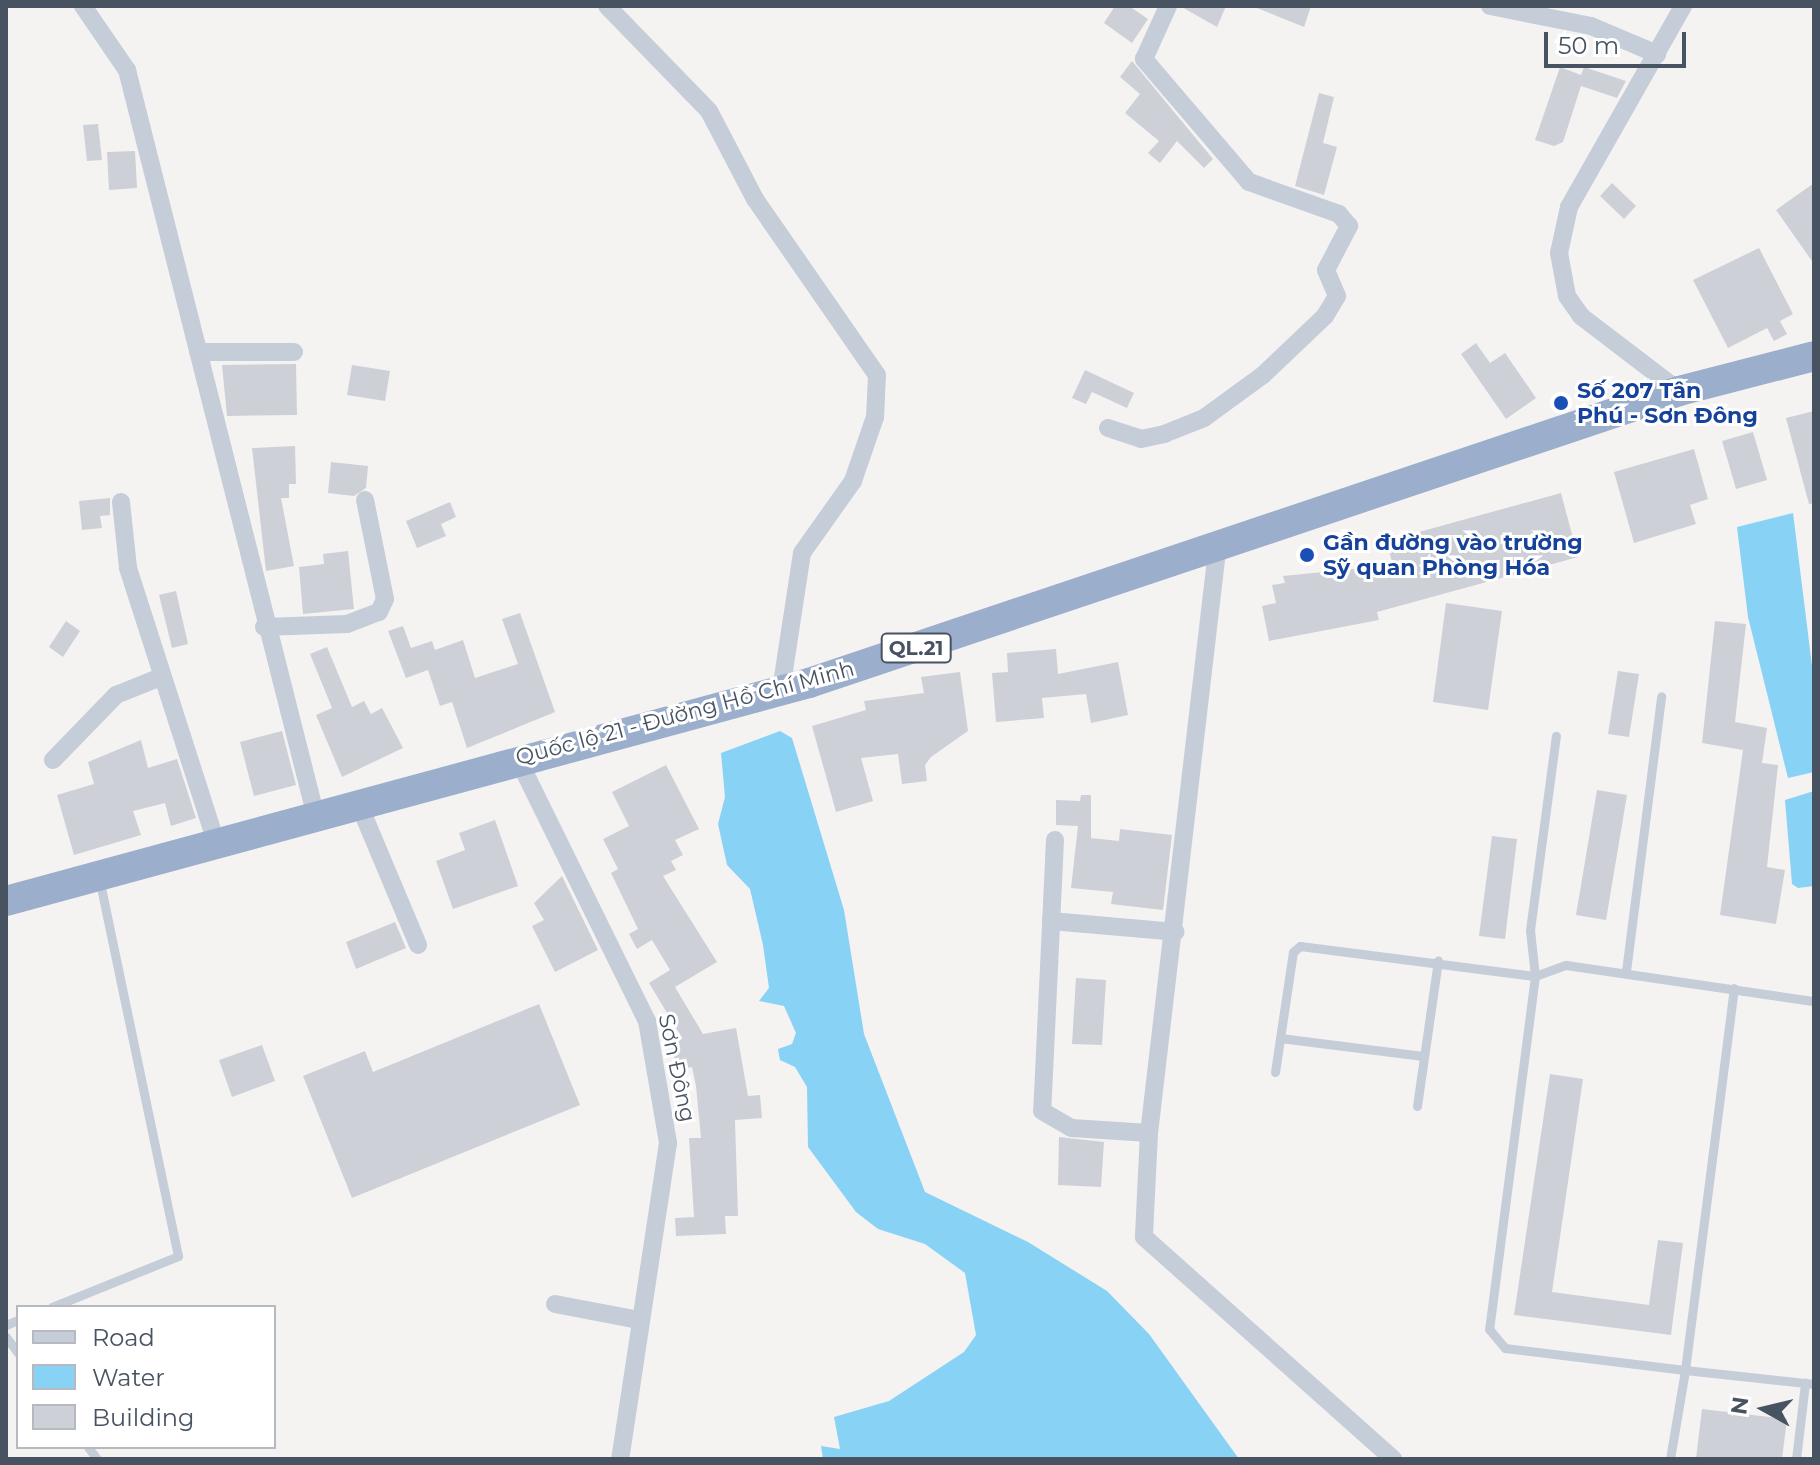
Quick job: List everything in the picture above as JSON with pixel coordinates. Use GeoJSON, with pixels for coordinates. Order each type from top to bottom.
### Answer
{"type":"FeatureCollection","features":[{"type":"Feature","properties":{"kind":"highway","name":"Quốc lộ 21 - Đường Hồ Chí Minh"},"geometry":{"type":"LineString","coordinates":[[6,901],[315,813],[781,690],[1217,551],[1679,391],[1814,356]]}},
{"type":"Feature","properties":{"kind":"street"},"geometry":{"type":"LineString","coordinates":[[83,6],[127,70],[264,627],[315,813]]}},
{"type":"Feature","properties":{"kind":"street"},"geometry":{"type":"LineString","coordinates":[[607,6],[709,111],[755,199],[877,375],[875,417],[853,481],[802,553],[781,690]]}},
{"type":"Feature","properties":{"kind":"street"},"geometry":{"type":"LineString","coordinates":[[1108,428],[1141,439],[1164,434],[1204,418],[1263,375],[1325,316],[1337,296],[1326,270],[1349,226],[1339,214],[1249,182],[1144,59],[1168,6]]}},
{"type":"Feature","properties":{"kind":"street"},"geometry":{"type":"LineString","coordinates":[[1490,6],[1591,26],[1657,54]]}},
{"type":"Feature","properties":{"kind":"street"},"geometry":{"type":"LineString","coordinates":[[1679,391],[1581,316],[1567,296],[1559,253],[1569,207],[1683,6]]}},
{"type":"Feature","properties":{"kind":"street"},"geometry":{"type":"LineString","coordinates":[[198,352],[294,352]]}},
{"type":"Feature","properties":{"kind":"street"},"geometry":{"type":"LineString","coordinates":[[264,627],[347,624],[379,612],[385,599],[365,500]]}},
{"type":"Feature","properties":{"kind":"street"},"geometry":{"type":"LineString","coordinates":[[121,502],[128,568],[216,842]]}},
{"type":"Feature","properties":{"kind":"street"},"geometry":{"type":"LineString","coordinates":[[1217,551],[1176,932],[1149,1133],[1143,1227],[1148,1244],[1393,1459]]}},
{"type":"Feature","properties":{"kind":"street"},"geometry":{"type":"LineString","coordinates":[[53,760],[116,695],[161,677]]}},
{"type":"Feature","properties":{"kind":"street","name":"Sơn Đông"},"geometry":{"type":"LineString","coordinates":[[518,759],[647,1021],[668,1143],[620,1459]]}},
{"type":"Feature","properties":{"kind":"street"},"geometry":{"type":"LineString","coordinates":[[358,802],[418,945]]}},
{"type":"Feature","properties":{"kind":"street"},"geometry":{"type":"LineString","coordinates":[[1055,840],[1042,1111],[1072,1128],[1149,1133]]}},
{"type":"Feature","properties":{"kind":"street"},"geometry":{"type":"LineString","coordinates":[[1051,921],[1176,932]]}},
{"type":"Feature","properties":{"kind":"street"},"geometry":{"type":"LineString","coordinates":[[555,1304],[639,1320]]}},
{"type":"Feature","properties":{"kind":"lane"},"geometry":{"type":"LineString","coordinates":[[1626,971],[1661,696]]}},
{"type":"Feature","properties":{"kind":"lane"},"geometry":{"type":"LineString","coordinates":[[1556,736],[1530,930],[1535,976],[1489,1329],[1505,1348],[1809,1383],[1796,1459]]}},
{"type":"Feature","properties":{"kind":"lane"},"geometry":{"type":"LineString","coordinates":[[57,1305],[178,1256],[98,875]]}},
{"type":"Feature","properties":{"kind":"lane"},"geometry":{"type":"LineString","coordinates":[[1275,1072],[1293,952],[1300,946],[1438,961],[1535,976],[1566,965],[1626,971],[1814,1001]]}},
{"type":"Feature","properties":{"kind":"lane"},"geometry":{"type":"LineString","coordinates":[[1417,1106],[1438,961]]}},
{"type":"Feature","properties":{"kind":"lane"},"geometry":{"type":"LineString","coordinates":[[1670,1459],[1685,1370],[1734,988]]}},
{"type":"Feature","properties":{"kind":"lane"},"geometry":{"type":"LineString","coordinates":[[1280,1038],[1423,1056]]}},
{"type":"Feature","properties":{"kind":"water"},"geometry":{"type":"Polygon","coordinates":[[[1793,513],[1814,682],[1814,772],[1788,778],[1748,617],[1737,527],[1793,513]]]}},
{"type":"Feature","properties":{"kind":"water"},"geometry":{"type":"Polygon","coordinates":[[[780,731],[792,738],[844,910],[864,1034],[925,1192],[1028,1242],[1107,1291],[1149,1334],[1239,1459],[823,1459],[821,1446],[840,1449],[834,1417],[889,1401],[964,1352],[976,1335],[965,1273],[925,1244],[878,1229],[856,1212],[808,1147],[807,1087],[795,1067],[780,1060],[778,1049],[792,1044],[796,1033],[784,1006],[759,1001],[769,988],[763,945],[750,889],[727,865],[718,824],[725,797],[721,753],[780,731]]]}},
{"type":"Feature","properties":{"kind":"water"},"geometry":{"type":"Polygon","coordinates":[[[1814,791],[1814,886],[1798,888],[1792,884],[1785,800],[1814,791]]]}},
{"type":"Feature","properties":{"kind":"building"},"geometry":{"type":"Polygon","coordinates":[[[1115,6],[1129,6],[1148,19],[1132,43],[1104,23],[1115,6]]]}},
{"type":"Feature","properties":{"kind":"building"},"geometry":{"type":"Polygon","coordinates":[[[1180,6],[1226,6],[1217,27],[1180,6]]]}},
{"type":"Feature","properties":{"kind":"building"},"geometry":{"type":"Polygon","coordinates":[[[1252,6],[1311,6],[1304,27],[1252,6]]]}},
{"type":"Feature","properties":{"kind":"building"},"geometry":{"type":"Polygon","coordinates":[[[1132,61],[1213,159],[1204,168],[1177,141],[1160,163],[1148,153],[1159,141],[1125,113],[1140,94],[1120,77],[1132,61]]]}},
{"type":"Feature","properties":{"kind":"building"},"geometry":{"type":"Polygon","coordinates":[[[1560,67],[1581,75],[1584,67],[1626,81],[1617,98],[1581,86],[1563,142],[1554,146],[1535,140],[1560,67]]]}},
{"type":"Feature","properties":{"kind":"building"},"geometry":{"type":"Polygon","coordinates":[[[1319,93],[1334,97],[1323,143],[1337,147],[1324,195],[1295,186],[1319,93]]]}},
{"type":"Feature","properties":{"kind":"building"},"geometry":{"type":"Polygon","coordinates":[[[98,124],[102,160],[87,161],[83,125],[98,124]]]}},
{"type":"Feature","properties":{"kind":"building"},"geometry":{"type":"Polygon","coordinates":[[[135,151],[137,188],[109,190],[107,152],[135,151]]]}},
{"type":"Feature","properties":{"kind":"building"},"geometry":{"type":"Polygon","coordinates":[[[1612,183],[1636,206],[1624,219],[1600,196],[1612,183]]]}},
{"type":"Feature","properties":{"kind":"building"},"geometry":{"type":"Polygon","coordinates":[[[1814,183],[1814,264],[1776,210],[1814,183]]]}},
{"type":"Feature","properties":{"kind":"building"},"geometry":{"type":"Polygon","coordinates":[[[1759,248],[1793,314],[1780,321],[1787,334],[1774,341],[1767,328],[1728,348],[1693,280],[1759,248]]]}},
{"type":"Feature","properties":{"kind":"building"},"geometry":{"type":"Polygon","coordinates":[[[1476,343],[1490,363],[1505,353],[1536,398],[1506,419],[1461,354],[1476,343]]]}},
{"type":"Feature","properties":{"kind":"building"},"geometry":{"type":"Polygon","coordinates":[[[296,364],[297,415],[227,416],[222,365],[296,364]]]}},
{"type":"Feature","properties":{"kind":"building"},"geometry":{"type":"Polygon","coordinates":[[[352,365],[390,371],[385,401],[347,395],[352,365]]]}},
{"type":"Feature","properties":{"kind":"building"},"geometry":{"type":"Polygon","coordinates":[[[1085,370],[1134,393],[1127,408],[1092,392],[1086,404],[1072,398],[1085,370]]]}},
{"type":"Feature","properties":{"kind":"building"},"geometry":{"type":"Polygon","coordinates":[[[1814,411],[1814,503],[1809,504],[1786,418],[1814,411]]]}},
{"type":"Feature","properties":{"kind":"building"},"geometry":{"type":"Polygon","coordinates":[[[1753,432],[1767,480],[1736,489],[1722,441],[1753,432]]]}},
{"type":"Feature","properties":{"kind":"building"},"geometry":{"type":"Polygon","coordinates":[[[295,446],[296,484],[289,484],[289,498],[281,498],[294,566],[266,571],[252,448],[295,446]]]}},
{"type":"Feature","properties":{"kind":"building"},"geometry":{"type":"Polygon","coordinates":[[[1694,449],[1708,499],[1690,505],[1696,524],[1634,543],[1614,472],[1694,449]]]}},
{"type":"Feature","properties":{"kind":"building"},"geometry":{"type":"Polygon","coordinates":[[[331,462],[368,466],[366,488],[354,496],[328,493],[331,462]]]}},
{"type":"Feature","properties":{"kind":"building"},"geometry":{"type":"Polygon","coordinates":[[[1561,493],[1578,557],[1377,612],[1379,620],[1269,641],[1262,606],[1276,603],[1272,585],[1285,583],[1283,576],[1393,565],[1386,541],[1561,493]]]}},
{"type":"Feature","properties":{"kind":"building"},"geometry":{"type":"Polygon","coordinates":[[[110,498],[110,515],[100,516],[102,528],[82,530],[79,501],[110,498]]]}},
{"type":"Feature","properties":{"kind":"building"},"geometry":{"type":"Polygon","coordinates":[[[450,502],[456,517],[441,524],[446,536],[417,548],[406,521],[450,502]]]}},
{"type":"Feature","properties":{"kind":"building"},"geometry":{"type":"Polygon","coordinates":[[[348,551],[354,609],[303,614],[299,567],[324,564],[323,554],[348,551]]]}},
{"type":"Feature","properties":{"kind":"building"},"geometry":{"type":"Polygon","coordinates":[[[176,591],[188,644],[172,648],[159,595],[176,591]]]}},
{"type":"Feature","properties":{"kind":"building"},"geometry":{"type":"Polygon","coordinates":[[[1446,603],[1502,611],[1488,710],[1433,702],[1446,603]]]}},
{"type":"Feature","properties":{"kind":"building"},"geometry":{"type":"Polygon","coordinates":[[[520,613],[555,712],[467,748],[452,702],[440,706],[428,670],[406,678],[388,631],[403,626],[411,648],[432,641],[435,650],[463,640],[475,678],[518,664],[502,619],[520,613]]]}},
{"type":"Feature","properties":{"kind":"building"},"geometry":{"type":"Polygon","coordinates":[[[66,621],[80,631],[63,657],[49,647],[66,621]]]}},
{"type":"Feature","properties":{"kind":"building"},"geometry":{"type":"Polygon","coordinates":[[[1715,621],[1746,624],[1735,722],[1767,728],[1762,763],[1778,765],[1767,867],[1785,870],[1776,924],[1720,915],[1743,750],[1702,743],[1715,621]]]}},
{"type":"Feature","properties":{"kind":"building"},"geometry":{"type":"Polygon","coordinates":[[[327,647],[352,707],[364,701],[371,714],[382,708],[403,748],[342,777],[316,715],[332,708],[310,654],[327,647]]]}},
{"type":"Feature","properties":{"kind":"building"},"geometry":{"type":"Polygon","coordinates":[[[1056,649],[1058,674],[1118,662],[1128,715],[1091,723],[1086,694],[1042,698],[1044,718],[996,722],[992,673],[1008,672],[1007,653],[1056,649]]]}},
{"type":"Feature","properties":{"kind":"building"},"geometry":{"type":"Polygon","coordinates":[[[1618,671],[1639,674],[1629,737],[1608,734],[1618,671]]]}},
{"type":"Feature","properties":{"kind":"building"},"geometry":{"type":"Polygon","coordinates":[[[960,672],[968,731],[931,757],[925,765],[927,781],[902,784],[898,754],[861,758],[873,801],[836,812],[812,726],[866,710],[864,701],[924,693],[921,677],[960,672]]]}},
{"type":"Feature","properties":{"kind":"building"},"geometry":{"type":"Polygon","coordinates":[[[282,731],[296,785],[254,796],[240,742],[282,731]]]}},
{"type":"Feature","properties":{"kind":"building"},"geometry":{"type":"Polygon","coordinates":[[[141,740],[148,768],[177,759],[196,818],[171,826],[165,803],[133,811],[141,835],[74,855],[57,795],[94,784],[88,762],[141,740]]]}},
{"type":"Feature","properties":{"kind":"building"},"geometry":{"type":"Polygon","coordinates":[[[666,765],[699,829],[675,840],[683,855],[671,861],[676,870],[663,876],[717,962],[675,987],[703,1034],[736,1028],[748,1096],[760,1095],[762,1118],[735,1120],[738,1216],[725,1216],[726,1234],[676,1236],[675,1218],[694,1217],[689,1138],[701,1138],[696,1086],[692,1067],[677,1070],[671,1041],[682,1038],[649,983],[670,970],[652,940],[637,949],[629,934],[638,929],[611,873],[618,869],[603,839],[629,826],[612,792],[666,765]]]}},
{"type":"Feature","properties":{"kind":"building"},"geometry":{"type":"Polygon","coordinates":[[[1597,790],[1627,795],[1606,920],[1576,915],[1597,790]]]}},
{"type":"Feature","properties":{"kind":"building"},"geometry":{"type":"Polygon","coordinates":[[[1081,795],[1091,795],[1091,838],[1119,841],[1120,829],[1172,835],[1163,910],[1111,904],[1113,892],[1071,888],[1078,826],[1056,825],[1056,800],[1080,801],[1081,795]]]}},
{"type":"Feature","properties":{"kind":"building"},"geometry":{"type":"Polygon","coordinates":[[[495,820],[518,886],[453,909],[436,861],[465,850],[459,833],[495,820]]]}},
{"type":"Feature","properties":{"kind":"building"},"geometry":{"type":"Polygon","coordinates":[[[1492,836],[1517,839],[1505,939],[1479,936],[1492,836]]]}},
{"type":"Feature","properties":{"kind":"building"},"geometry":{"type":"Polygon","coordinates":[[[562,876],[598,950],[555,972],[532,926],[544,920],[534,903],[562,876]]]}},
{"type":"Feature","properties":{"kind":"building"},"geometry":{"type":"Polygon","coordinates":[[[395,922],[406,948],[356,969],[346,942],[395,922]]]}},
{"type":"Feature","properties":{"kind":"building"},"geometry":{"type":"Polygon","coordinates":[[[1076,978],[1106,980],[1102,1045],[1072,1044],[1076,978]]]}},
{"type":"Feature","properties":{"kind":"building"},"geometry":{"type":"Polygon","coordinates":[[[539,1004],[580,1105],[352,1198],[303,1076],[365,1051],[373,1072],[539,1004]]]}},
{"type":"Feature","properties":{"kind":"building"},"geometry":{"type":"Polygon","coordinates":[[[262,1045],[275,1081],[232,1097],[219,1060],[262,1045]]]}},
{"type":"Feature","properties":{"kind":"building"},"geometry":{"type":"Polygon","coordinates":[[[1550,1074],[1583,1079],[1552,1292],[1649,1305],[1658,1240],[1683,1243],[1671,1335],[1514,1315],[1550,1074]]]}},
{"type":"Feature","properties":{"kind":"building"},"geometry":{"type":"Polygon","coordinates":[[[1059,1137],[1104,1142],[1101,1187],[1058,1185],[1059,1137]]]}},
{"type":"Feature","properties":{"kind":"building"},"geometry":{"type":"Polygon","coordinates":[[[1702,1409],[1787,1419],[1782,1459],[1696,1459],[1702,1409]]]}},
{"type":"Feature","properties":{"kind":"place","name":"Số 207 Tân Phú - Sơn Đông"},"geometry":{"type":"Point","coordinates":[1561,403]}},
{"type":"Feature","properties":{"kind":"place","name":"Gần đường vào trường Sỹ quan Phòng Hóa"},"geometry":{"type":"Point","coordinates":[1307,555]}}]}
